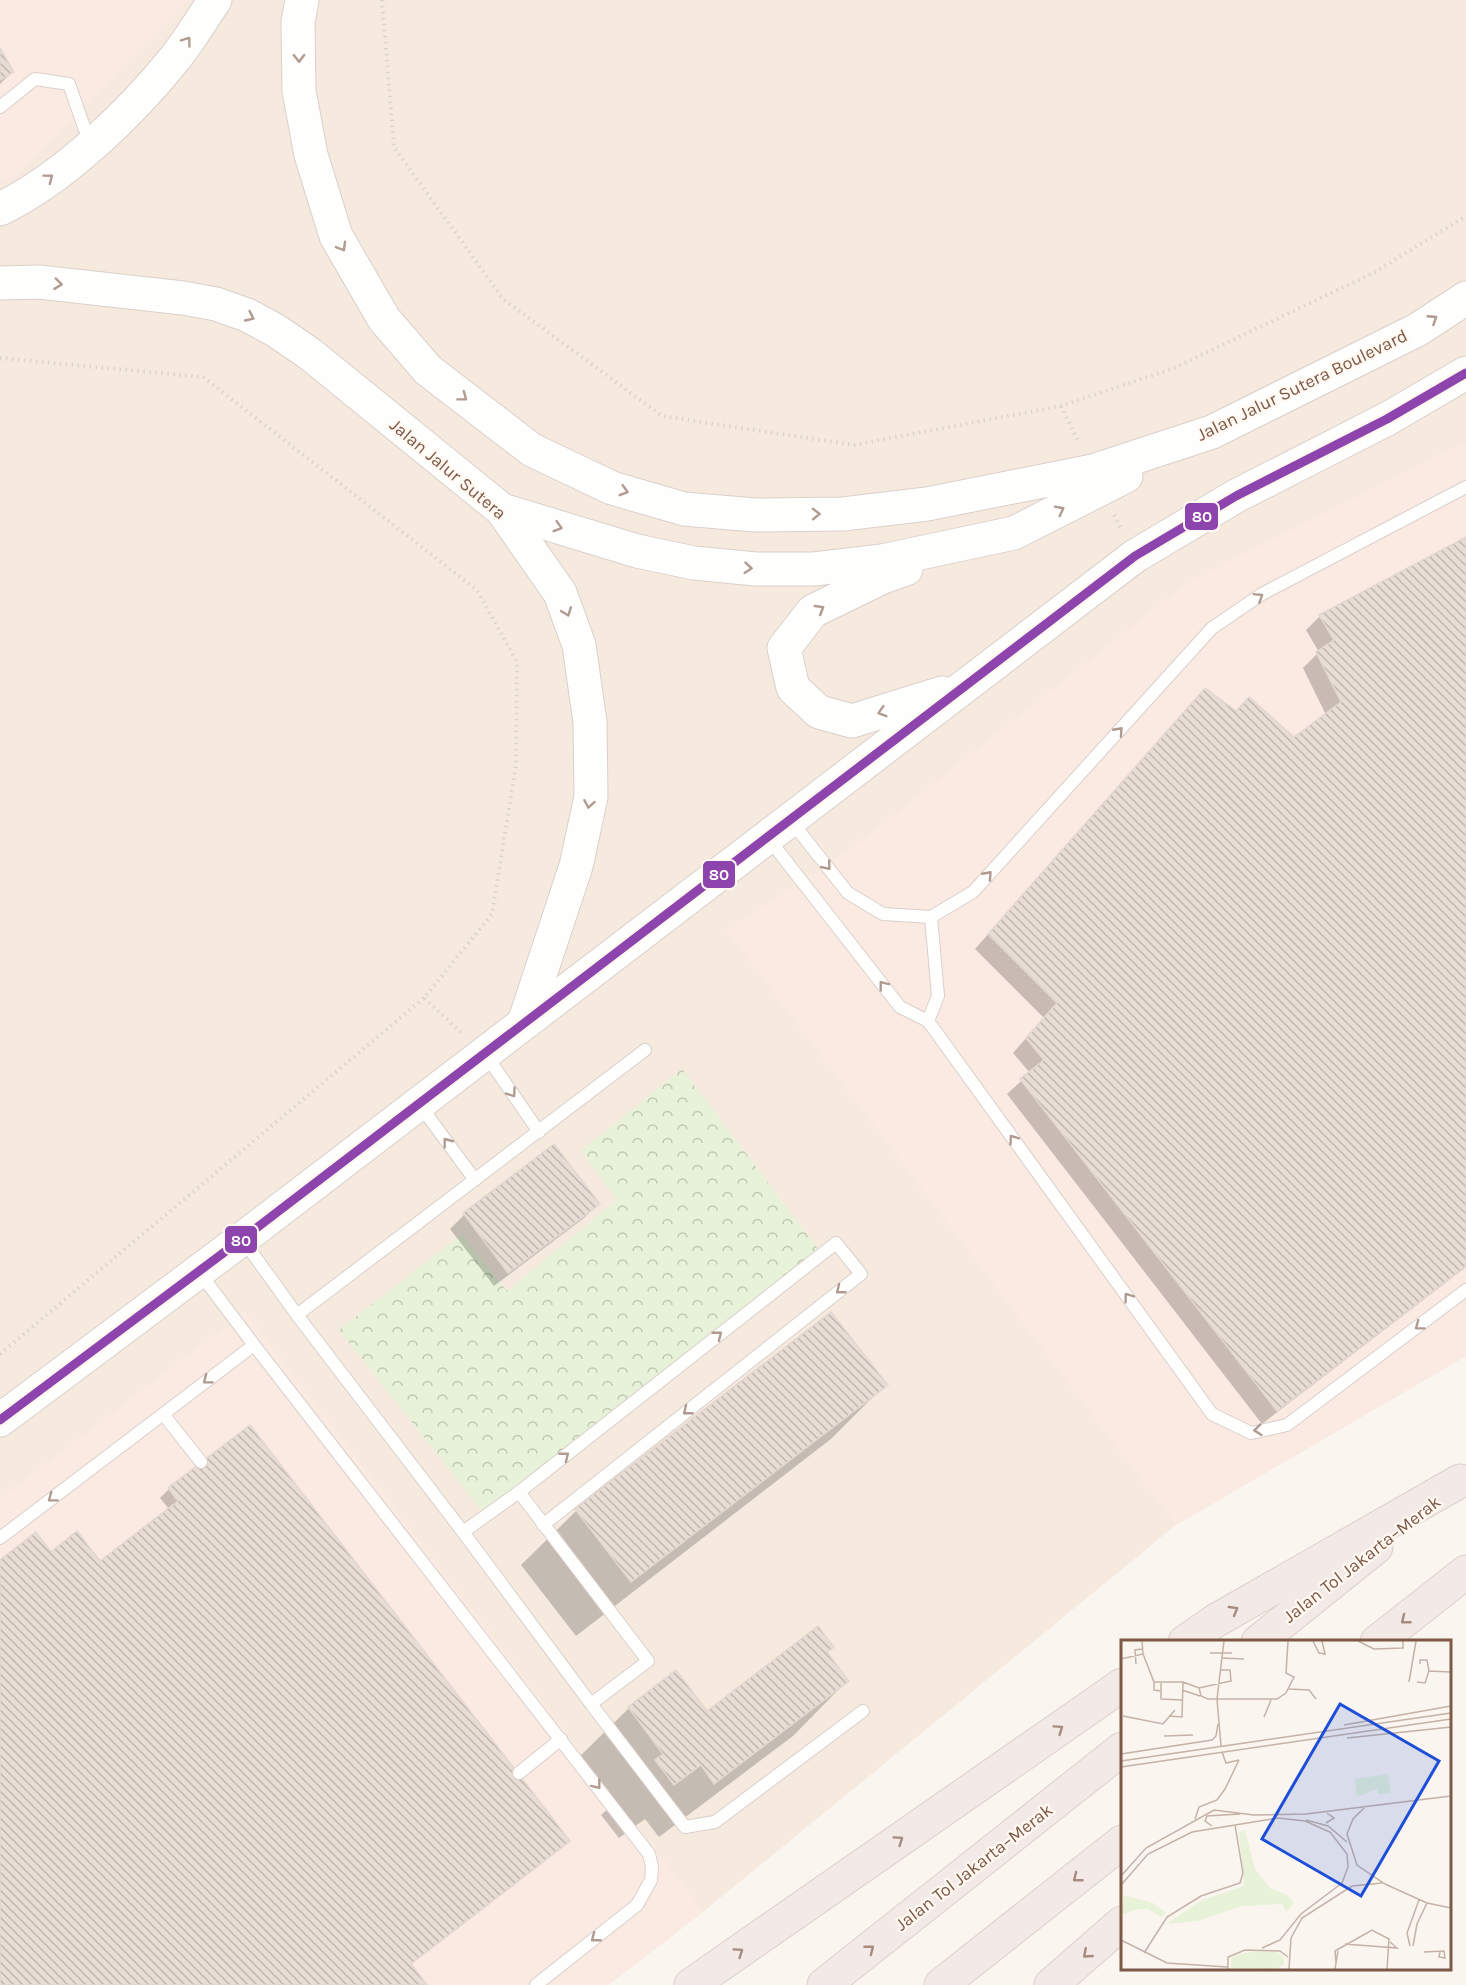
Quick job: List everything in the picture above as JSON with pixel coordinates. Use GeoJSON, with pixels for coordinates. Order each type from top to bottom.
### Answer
{"type":"FeatureCollection","features":[{"type":"Feature","properties":{"kind":"highway"},"geometry":{"type":"LineString","coordinates":[[1186,1640],[1215,1621],[1463,1478]]}},
{"type":"Feature","properties":{"kind":"highway","name":"Jalan Tol Jakarta–Merak"},"geometry":{"type":"LineString","coordinates":[[1259,1640],[1463,1478]]}},
{"type":"Feature","properties":{"kind":"highway"},"geometry":{"type":"LineString","coordinates":[[1378,1640],[1466,1572]]}},
{"type":"Feature","properties":{"kind":"highway"},"geometry":{"type":"LineString","coordinates":[[1416,1640],[1466,1591]]}},
{"type":"Feature","properties":{"kind":"highway"},"geometry":{"type":"LineString","coordinates":[[691,1985],[1121,1686]]}},
{"type":"Feature","properties":{"kind":"highway","name":"Jalan Tol Jakarta–Merak"},"geometry":{"type":"LineString","coordinates":[[824,1985],[1121,1750]]}},
{"type":"Feature","properties":{"kind":"highway"},"geometry":{"type":"LineString","coordinates":[[940,1985],[1121,1843]]}},
{"type":"Feature","properties":{"kind":"highway"},"geometry":{"type":"LineString","coordinates":[[1051,1985],[1121,1924]]}},
{"type":"Feature","properties":{"kind":"main road"},"geometry":{"type":"LineString","coordinates":[[0,209],[44,182],[90,146],[137,100],[176,57],[214,0]]}},
{"type":"Feature","properties":{"kind":"main road","name":"Jalan Jalur Sutera Boulevard"},"geometry":{"type":"LineString","coordinates":[[302,0],[298,22],[299,91],[311,154],[336,236],[384,319],[428,370],[532,450],[612,488],[684,509],[755,515],[843,514],[927,504],[1093,471],[1212,432],[1417,330],[1466,298]]}},
{"type":"Feature","properties":{"kind":"main road","name":"Jalan Jalur Sutera"},"geometry":{"type":"LineString","coordinates":[[0,283],[39,282],[183,298],[216,304],[246,315],[276,330],[310,354],[502,510],[560,593],[579,645],[590,722],[591,797],[576,866],[524,1023]]}},
{"type":"Feature","properties":{"kind":"main road"},"geometry":{"type":"LineString","coordinates":[[0,1420],[485,1054],[1134,556],[1236,496],[1387,419],[1466,373]]}},
{"type":"Feature","properties":{"kind":"main road"},"geometry":{"type":"LineString","coordinates":[[1009,650],[943,693],[852,721],[819,712],[793,688],[784,648],[813,611],[883,577],[1014,533],[1212,432]]}},
{"type":"Feature","properties":{"kind":"main road"},"geometry":{"type":"LineString","coordinates":[[502,510],[637,551],[694,563],[756,569],[814,569],[882,561],[1014,533]]}},
{"type":"Feature","properties":{"kind":"lane"},"geometry":{"type":"LineString","coordinates":[[0,107],[35,79],[69,84],[90,146]]}},
{"type":"Feature","properties":{"kind":"lane"},"geometry":{"type":"LineString","coordinates":[[778,829],[848,893],[883,914],[931,917],[973,892],[1212,628],[1262,594],[1466,487]]}},
{"type":"Feature","properties":{"kind":"lane"},"geometry":{"type":"LineString","coordinates":[[778,829],[900,1007],[928,1021],[1212,1414],[1251,1433],[1287,1425],[1466,1290]]}},
{"type":"Feature","properties":{"kind":"lane"},"geometry":{"type":"LineString","coordinates":[[928,1021],[938,996],[931,917]]}},
{"type":"Feature","properties":{"kind":"lane"},"geometry":{"type":"LineString","coordinates":[[297,1315],[645,1050]]}},
{"type":"Feature","properties":{"kind":"lane"},"geometry":{"type":"LineString","coordinates":[[485,1054],[538,1132]]}},
{"type":"Feature","properties":{"kind":"lane"},"geometry":{"type":"LineString","coordinates":[[419,1104],[475,1180]]}},
{"type":"Feature","properties":{"kind":"lane"},"geometry":{"type":"LineString","coordinates":[[242,1239],[297,1315],[685,1827],[715,1822],[863,1711]]}},
{"type":"Feature","properties":{"kind":"lane"},"geometry":{"type":"LineString","coordinates":[[463,1532],[519,1492],[836,1243],[861,1274],[543,1525]]}},
{"type":"Feature","properties":{"kind":"lane"},"geometry":{"type":"LineString","coordinates":[[199,1271],[649,1854],[652,1867],[651,1880],[637,1905],[536,1985]]}},
{"type":"Feature","properties":{"kind":"lane"},"geometry":{"type":"LineString","coordinates":[[0,1538],[254,1345]]}},
{"type":"Feature","properties":{"kind":"lane"},"geometry":{"type":"LineString","coordinates":[[163,1414],[201,1462]]}},
{"type":"Feature","properties":{"kind":"lane"},"geometry":{"type":"LineString","coordinates":[[519,1492],[648,1661],[591,1704]]}},
{"type":"Feature","properties":{"kind":"lane"},"geometry":{"type":"LineString","coordinates":[[519,1773],[561,1739]]}},
{"type":"Feature","properties":{"kind":"path"},"geometry":{"type":"LineString","coordinates":[[382,0],[394,147],[502,299],[662,416],[854,445],[1061,406],[1174,368],[1373,273],[1466,216]]}},
{"type":"Feature","properties":{"kind":"path"},"geometry":{"type":"LineString","coordinates":[[0,358],[203,377],[477,590],[517,662],[516,765],[492,914],[424,998],[0,1354]]}},
{"type":"Feature","properties":{"kind":"path"},"geometry":{"type":"LineString","coordinates":[[1061,406],[1093,471]]}},
{"type":"Feature","properties":{"kind":"path"},"geometry":{"type":"LineString","coordinates":[[424,998],[485,1054]]}},
{"type":"Feature","properties":{"kind":"shaded area"},"geometry":{"type":"Polygon","coordinates":[[[0,0],[1466,0],[1466,1356],[1176,1525],[703,1912],[608,1985],[0,1985],[0,0]]]}},
{"type":"Feature","properties":{"kind":"shaded area"},"geometry":{"type":"Polygon","coordinates":[[[0,0],[187,0],[16,177],[0,183],[0,0]]]}},
{"type":"Feature","properties":{"kind":"shaded area"},"geometry":{"type":"Polygon","coordinates":[[[1466,442],[1466,1356],[1176,1525],[727,930],[846,853],[1187,583],[1466,442]]]}},
{"type":"Feature","properties":{"kind":"shaded area"},"geometry":{"type":"Polygon","coordinates":[[[245,1312],[703,1912],[608,1985],[0,1985],[0,1499],[245,1312]]]}},
{"type":"Feature","properties":{"kind":"green space"},"geometry":{"type":"Polygon","coordinates":[[[682,1069],[819,1250],[483,1512],[339,1330],[462,1234],[507,1291],[617,1200],[581,1151],[682,1069]]]}},
{"type":"Feature","properties":{"kind":"building"},"geometry":{"type":"Polygon","coordinates":[[[0,48],[14,72],[0,80],[0,48]]]}},
{"type":"Feature","properties":{"kind":"building"},"geometry":{"type":"Polygon","coordinates":[[[1466,537],[1466,1266],[1277,1411],[1020,1079],[1044,1060],[1026,1038],[1057,1003],[988,934],[1205,688],[1236,711],[1249,697],[1294,737],[1341,702],[1316,652],[1334,640],[1319,615],[1466,537]]]}},
{"type":"Feature","properties":{"kind":"building"},"geometry":{"type":"Polygon","coordinates":[[[554,1144],[600,1204],[508,1273],[463,1213],[554,1144]]]}},
{"type":"Feature","properties":{"kind":"building"},"geometry":{"type":"Polygon","coordinates":[[[831,1312],[888,1385],[631,1582],[575,1509],[831,1312]]]}},
{"type":"Feature","properties":{"kind":"building"},"geometry":{"type":"Polygon","coordinates":[[[250,1425],[570,1841],[411,1964],[427,1985],[0,1985],[0,1560],[36,1532],[51,1552],[77,1531],[100,1561],[178,1501],[168,1488],[250,1425]]]}},
{"type":"Feature","properties":{"kind":"building"},"geometry":{"type":"Polygon","coordinates":[[[818,1626],[834,1647],[827,1652],[849,1681],[714,1784],[701,1765],[674,1785],[655,1760],[663,1754],[628,1707],[676,1670],[707,1711],[818,1626]]]}},
{"type":"Feature","properties":{"kind":"transit line","name":"80"},"geometry":{"type":"LineString","coordinates":[[0,1420],[242,1239],[1135,556],[1236,496],[1387,419],[1466,373]]}}]}
